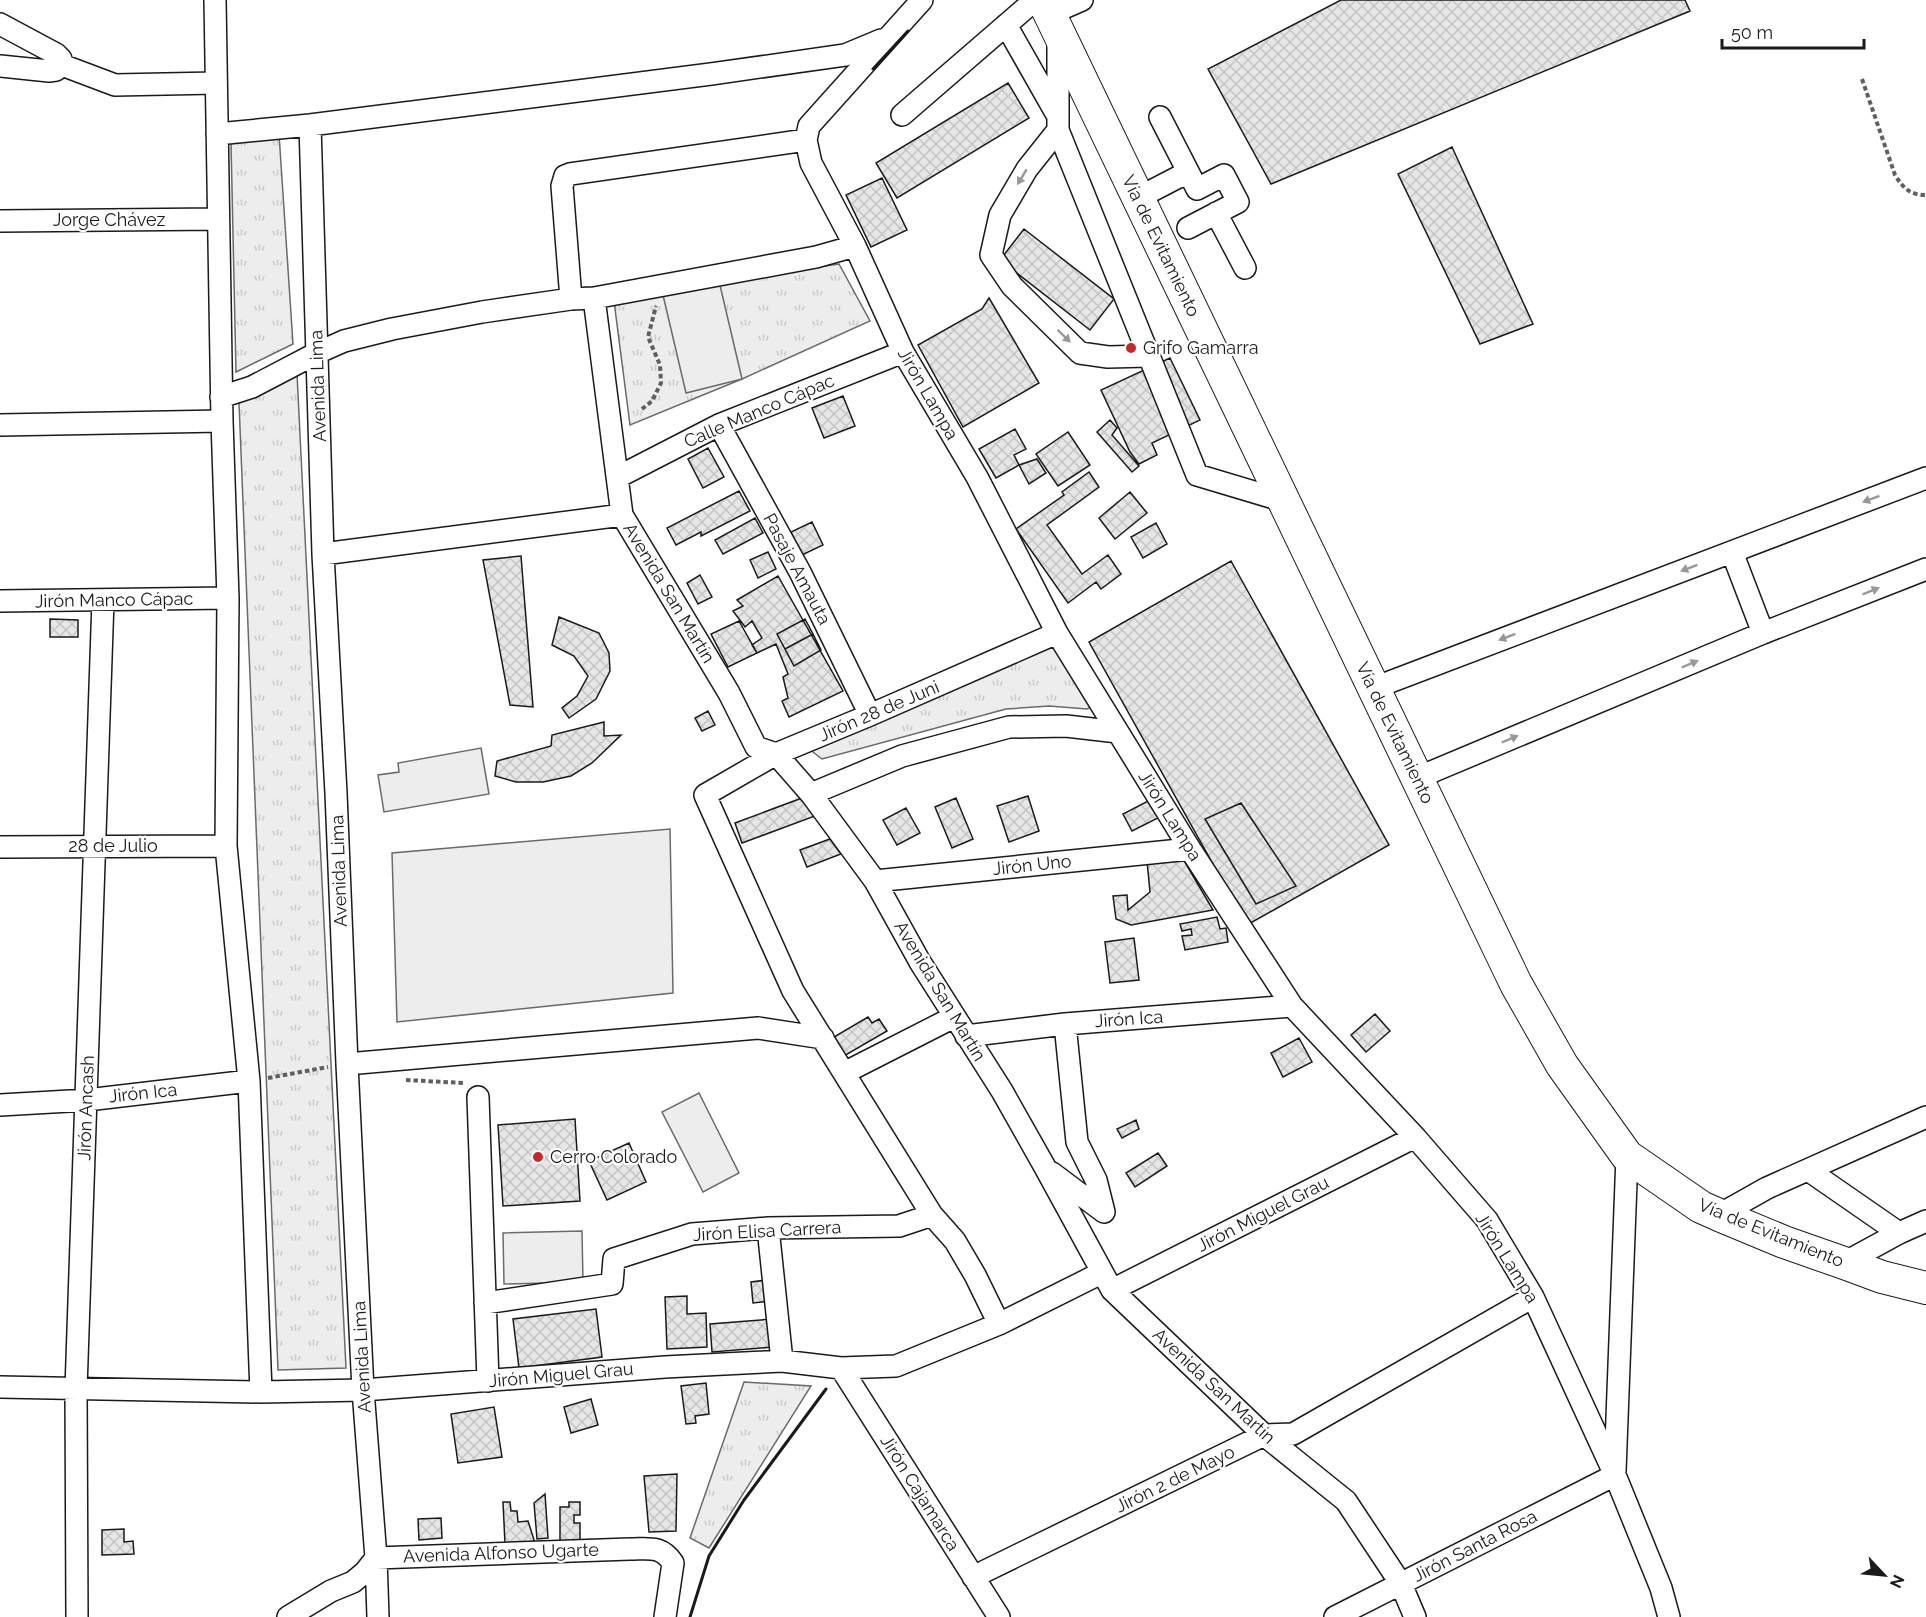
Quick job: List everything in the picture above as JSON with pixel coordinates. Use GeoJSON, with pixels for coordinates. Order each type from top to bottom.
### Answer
{"type":"FeatureCollection","features":[{"type":"Feature","properties":{"kind":"highway","name":"Vía de Evitamiento"},"geometry":{"type":"LineString","coordinates":[[1047,11],[1516,984],[1562,1065],[1627,1156],[1701,1206],[1784,1242],[1882,1276],[1926,1288]]}},
{"type":"Feature","properties":{"kind":"street"},"geometry":{"type":"LineString","coordinates":[[214,0],[221,397],[228,598],[226,846],[249,1082],[261,1392]]}},
{"type":"Feature","properties":{"kind":"street"},"geometry":{"type":"LineString","coordinates":[[571,299],[562,186],[565,176],[806,140],[809,126],[817,116],[922,0]]}},
{"type":"Feature","properties":{"kind":"street"},"geometry":{"type":"LineString","coordinates":[[902,115],[1006,25],[1082,0]]}},
{"type":"Feature","properties":{"kind":"street"},"geometry":{"type":"LineString","coordinates":[[1047,11],[1057,122],[1000,215],[991,255],[1012,286],[1080,352],[1108,357],[1149,356]]}},
{"type":"Feature","properties":{"kind":"street"},"geometry":{"type":"LineString","coordinates":[[0,24],[56,54],[61,59],[62,65]]}},
{"type":"Feature","properties":{"kind":"street"},"geometry":{"type":"LineString","coordinates":[[1006,25],[1057,122],[1197,475],[1284,501]]}},
{"type":"Feature","properties":{"kind":"street"},"geometry":{"type":"LineString","coordinates":[[217,134],[310,125],[844,55],[888,37]]}},
{"type":"Feature","properties":{"kind":"street"},"geometry":{"type":"LineString","coordinates":[[62,65],[115,85],[216,83]]}},
{"type":"Feature","properties":{"kind":"street"},"geometry":{"type":"LineString","coordinates":[[0,66],[49,71],[56,70],[62,65]]}},
{"type":"Feature","properties":{"kind":"street"},"geometry":{"type":"LineString","coordinates":[[1160,117],[1197,189],[1224,175],[1238,202],[1188,228]]}},
{"type":"Feature","properties":{"kind":"street","name":"Avenida Lima"},"geometry":{"type":"LineString","coordinates":[[310,125],[323,554],[363,1390],[376,1558],[378,1617]]}},
{"type":"Feature","properties":{"kind":"street","name":"Jirón Lampa"},"geometry":{"type":"LineString","coordinates":[[806,140],[811,163],[855,246],[903,352],[977,477],[1057,633],[1190,849],[1292,1006],[1415,1137],[1486,1220],[1533,1297],[1615,1475],[1661,1588],[1669,1617]]}},
{"type":"Feature","properties":{"kind":"street"},"geometry":{"type":"LineString","coordinates":[[1138,198],[1188,172]]}},
{"type":"Feature","properties":{"kind":"street"},"geometry":{"type":"LineString","coordinates":[[1216,213],[1245,268]]}},
{"type":"Feature","properties":{"kind":"street","name":"Jorge Chávez"},"geometry":{"type":"LineString","coordinates":[[0,220],[218,219]]}},
{"type":"Feature","properties":{"kind":"street"},"geometry":{"type":"LineString","coordinates":[[221,397],[252,387],[344,341],[392,329],[482,312],[571,299],[594,298],[816,257],[855,246]]}},
{"type":"Feature","properties":{"kind":"street","name":"Avenida San Martín"},"geometry":{"type":"LineString","coordinates":[[594,298],[622,515],[729,693],[756,747],[776,754],[811,794],[875,881],[920,962],[1002,1091],[1106,1282],[1264,1436],[1346,1501],[1401,1584],[1415,1617]]}},
{"type":"Feature","properties":{"kind":"street","name":"Calle Manco Cápac"},"geometry":{"type":"LineString","coordinates":[[618,477],[719,425],[903,352]]}},
{"type":"Feature","properties":{"kind":"street"},"geometry":{"type":"LineString","coordinates":[[0,426],[222,421]]}},
{"type":"Feature","properties":{"kind":"street","name":"Pasaje Amauta"},"geometry":{"type":"LineString","coordinates":[[719,425],[800,572],[870,715]]}},
{"type":"Feature","properties":{"kind":"street"},"geometry":{"type":"LineString","coordinates":[[1374,688],[1926,478]]}},
{"type":"Feature","properties":{"kind":"street"},"geometry":{"type":"LineString","coordinates":[[323,554],[622,515]]}},
{"type":"Feature","properties":{"kind":"street"},"geometry":{"type":"LineString","coordinates":[[1732,552],[1763,633]]}},
{"type":"Feature","properties":{"kind":"street"},"geometry":{"type":"LineString","coordinates":[[1417,778],[1763,633],[1926,569]]}},
{"type":"Feature","properties":{"kind":"street","name":"Jirón Manco Cápac"},"geometry":{"type":"LineString","coordinates":[[0,601],[228,598]]}},
{"type":"Feature","properties":{"kind":"street","name":"Jirón Ancash"},"geometry":{"type":"LineString","coordinates":[[77,1617],[76,1389],[103,600]]}},
{"type":"Feature","properties":{"kind":"street","name":"Jirón 28 de Juni"},"geometry":{"type":"LineString","coordinates":[[823,1038],[793,991],[705,795],[776,754],[1057,633]]}},
{"type":"Feature","properties":{"kind":"street"},"geometry":{"type":"LineString","coordinates":[[811,794],[902,756],[1009,727],[1066,726],[1118,732]]}},
{"type":"Feature","properties":{"kind":"street","name":"28 de Julio"},"geometry":{"type":"LineString","coordinates":[[0,847],[226,846]]}},
{"type":"Feature","properties":{"kind":"street","name":"Jirón Uno"},"geometry":{"type":"LineString","coordinates":[[875,881],[1190,849]]}},
{"type":"Feature","properties":{"kind":"street","name":"Jirón Ica"},"geometry":{"type":"LineString","coordinates":[[966,1036],[1065,1024],[1292,1006]]}},
{"type":"Feature","properties":{"kind":"street"},"geometry":{"type":"LineString","coordinates":[[844,1073],[954,1017]]}},
{"type":"Feature","properties":{"kind":"street"},"geometry":{"type":"LineString","coordinates":[[1046,1169],[1104,1212],[1096,1180],[1077,1142],[1065,1024]]}},
{"type":"Feature","properties":{"kind":"street"},"geometry":{"type":"LineString","coordinates":[[347,1064],[758,1028],[823,1038],[932,1215],[956,1240],[999,1324]]}},
{"type":"Feature","properties":{"kind":"street","name":"Jirón Ica"},"geometry":{"type":"LineString","coordinates":[[0,1104],[87,1100],[249,1082]]}},
{"type":"Feature","properties":{"kind":"street"},"geometry":{"type":"LineString","coordinates":[[478,1097],[488,1381]]}},
{"type":"Feature","properties":{"kind":"street"},"geometry":{"type":"LineString","coordinates":[[1719,1215],[1767,1188],[1926,1118]]}},
{"type":"Feature","properties":{"kind":"street","name":"Jirón Miguel Grau"},"geometry":{"type":"LineString","coordinates":[[0,1387],[261,1392],[363,1390],[665,1366],[782,1361],[842,1368],[896,1366],[1106,1282],[1415,1137]]}},
{"type":"Feature","properties":{"kind":"street"},"geometry":{"type":"LineString","coordinates":[[1615,1475],[1627,1156]]}},
{"type":"Feature","properties":{"kind":"street"},"geometry":{"type":"LineString","coordinates":[[1808,1170],[1899,1233]]}},
{"type":"Feature","properties":{"kind":"street","name":"Jirón Elisa Carrera"},"geometry":{"type":"LineString","coordinates":[[485,1303],[612,1284],[614,1259],[692,1234],[768,1228],[899,1226],[932,1215]]}},
{"type":"Feature","properties":{"kind":"street"},"geometry":{"type":"LineString","coordinates":[[1844,1263],[1926,1221]]}},
{"type":"Feature","properties":{"kind":"street"},"geometry":{"type":"LineString","coordinates":[[768,1228],[782,1361]]}},
{"type":"Feature","properties":{"kind":"street","name":"Jirón 2 de Mayo"},"geometry":{"type":"LineString","coordinates":[[973,1577],[1264,1436],[1293,1434],[1533,1297]]}},
{"type":"Feature","properties":{"kind":"street","name":"Jirón Cajamarca"},"geometry":{"type":"LineString","coordinates":[[842,1368],[999,1617]]}},
{"type":"Feature","properties":{"kind":"street","name":"Jirón Santa Rosa"},"geometry":{"type":"LineString","coordinates":[[1335,1617],[1615,1475]]}},
{"type":"Feature","properties":{"kind":"street","name":"Avenida Alfonso Ugarte"},"geometry":{"type":"LineString","coordinates":[[376,1558],[659,1549],[667,1554],[673,1563],[665,1617]]}},
{"type":"Feature","properties":{"kind":"street"},"geometry":{"type":"LineString","coordinates":[[288,1617],[331,1591],[354,1582],[376,1558]]}},
{"type":"Feature","properties":{"kind":"path"},"geometry":{"type":"LineString","coordinates":[[1862,79],[1895,175],[1901,186],[1910,192],[1926,195]]}},
{"type":"Feature","properties":{"kind":"path"},"geometry":{"type":"LineString","coordinates":[[642,409],[652,401],[661,383],[660,365],[648,337],[652,316],[663,285]]}},
{"type":"Feature","properties":{"kind":"path"},"geometry":{"type":"LineString","coordinates":[[249,1082],[347,1064]]}},
{"type":"Feature","properties":{"kind":"path"},"geometry":{"type":"LineString","coordinates":[[395,1080],[478,1083],[478,1097]]}},
{"type":"Feature","properties":{"kind":"green space"},"geometry":{"type":"Polygon","coordinates":[[[279,134],[293,344],[236,372],[231,143],[279,134]]]}},
{"type":"Feature","properties":{"kind":"green space"},"geometry":{"type":"Polygon","coordinates":[[[839,264],[870,321],[742,379],[630,425],[614,301],[719,281],[839,264]]]}},
{"type":"Feature","properties":{"kind":"green space"},"geometry":{"type":"Polygon","coordinates":[[[297,374],[346,1368],[278,1370],[239,403],[297,374]]]}},
{"type":"Feature","properties":{"kind":"green space"},"geometry":{"type":"Polygon","coordinates":[[[1055,646],[1095,705],[1087,709],[1049,706],[1006,709],[822,759],[804,745],[1055,646]]]}},
{"type":"Feature","properties":{"kind":"green space"},"geometry":{"type":"Polygon","coordinates":[[[744,1382],[811,1386],[709,1548],[690,1538],[744,1382]]]}},
{"type":"Feature","properties":{"kind":"shaded area"},"geometry":{"type":"Polygon","coordinates":[[[719,281],[742,379],[686,393],[663,295],[719,281]]]}},
{"type":"Feature","properties":{"kind":"shaded area"},"geometry":{"type":"Polygon","coordinates":[[[481,748],[489,794],[384,812],[378,775],[399,772],[398,763],[481,748]]]}},
{"type":"Feature","properties":{"kind":"shaded area"},"geometry":{"type":"Polygon","coordinates":[[[670,829],[673,993],[397,1022],[392,853],[670,829]]]}},
{"type":"Feature","properties":{"kind":"shaded area"},"geometry":{"type":"Polygon","coordinates":[[[699,1093],[739,1173],[703,1192],[662,1112],[699,1093]]]}},
{"type":"Feature","properties":{"kind":"shaded area"},"geometry":{"type":"Polygon","coordinates":[[[582,1231],[583,1282],[504,1284],[503,1233],[582,1231]]]}},
{"type":"Feature","properties":{"kind":"building"},"geometry":{"type":"Polygon","coordinates":[[[1341,0],[1685,0],[1690,11],[1271,184],[1208,69],[1341,0]]]}},
{"type":"Feature","properties":{"kind":"building"},"geometry":{"type":"Polygon","coordinates":[[[1008,83],[1029,118],[897,198],[876,163],[1008,83]]]}},
{"type":"Feature","properties":{"kind":"building"},"geometry":{"type":"Polygon","coordinates":[[[1452,147],[1533,324],[1480,344],[1398,174],[1452,147]]]}},
{"type":"Feature","properties":{"kind":"building"},"geometry":{"type":"Polygon","coordinates":[[[882,178],[907,230],[871,247],[846,195],[882,178]]]}},
{"type":"Feature","properties":{"kind":"building"},"geometry":{"type":"Polygon","coordinates":[[[1024,229],[1114,299],[1090,330],[1000,260],[1024,229]]]}},
{"type":"Feature","properties":{"kind":"building"},"geometry":{"type":"Polygon","coordinates":[[[989,298],[1039,383],[963,427],[918,345],[982,309],[989,298]]]}},
{"type":"Feature","properties":{"kind":"building"},"geometry":{"type":"Polygon","coordinates":[[[1170,358],[1200,420],[1152,443],[1157,455],[1139,464],[1130,452],[1101,390],[1170,358]]]}},
{"type":"Feature","properties":{"kind":"building"},"geometry":{"type":"Polygon","coordinates":[[[843,396],[855,426],[824,438],[812,408],[843,396]]]}},
{"type":"Feature","properties":{"kind":"building"},"geometry":{"type":"Polygon","coordinates":[[[1110,420],[1117,428],[1112,435],[1139,466],[1132,472],[1097,432],[1110,420]]]}},
{"type":"Feature","properties":{"kind":"building"},"geometry":{"type":"Polygon","coordinates":[[[1015,429],[1026,449],[1014,455],[1019,465],[996,478],[979,449],[1015,429]]]}},
{"type":"Feature","properties":{"kind":"building"},"geometry":{"type":"Polygon","coordinates":[[[1068,432],[1090,465],[1058,486],[1036,454],[1068,432]]]}},
{"type":"Feature","properties":{"kind":"building"},"geometry":{"type":"Polygon","coordinates":[[[708,448],[724,477],[703,488],[688,459],[708,448]]]}},
{"type":"Feature","properties":{"kind":"building"},"geometry":{"type":"Polygon","coordinates":[[[1037,459],[1046,473],[1029,484],[1019,465],[1037,459]]]}},
{"type":"Feature","properties":{"kind":"building"},"geometry":{"type":"Polygon","coordinates":[[[1089,472],[1099,487],[1047,525],[1082,574],[1108,555],[1121,574],[1101,589],[1096,582],[1068,603],[1016,529],[1064,495],[1062,492],[1089,472]]]}},
{"type":"Feature","properties":{"kind":"building"},"geometry":{"type":"Polygon","coordinates":[[[739,491],[750,511],[701,536],[701,532],[676,545],[667,528],[739,491]]]}},
{"type":"Feature","properties":{"kind":"building"},"geometry":{"type":"Polygon","coordinates":[[[1130,492],[1147,513],[1115,539],[1099,518],[1130,492]]]}},
{"type":"Feature","properties":{"kind":"building"},"geometry":{"type":"Polygon","coordinates":[[[755,518],[763,533],[723,554],[715,540],[755,518]]]}},
{"type":"Feature","properties":{"kind":"building"},"geometry":{"type":"Polygon","coordinates":[[[812,522],[823,545],[802,555],[791,532],[812,522]]]}},
{"type":"Feature","properties":{"kind":"building"},"geometry":{"type":"Polygon","coordinates":[[[1156,523],[1167,544],[1143,558],[1131,537],[1156,523]]]}},
{"type":"Feature","properties":{"kind":"building"},"geometry":{"type":"Polygon","coordinates":[[[768,552],[776,569],[758,578],[750,560],[768,552]]]}},
{"type":"Feature","properties":{"kind":"building"},"geometry":{"type":"Polygon","coordinates":[[[521,556],[533,707],[510,705],[483,560],[521,556]]]}},
{"type":"Feature","properties":{"kind":"building"},"geometry":{"type":"Polygon","coordinates":[[[1231,561],[1389,845],[1247,925],[1089,642],[1231,561]]]}},
{"type":"Feature","properties":{"kind":"building"},"geometry":{"type":"Polygon","coordinates":[[[700,575],[712,597],[698,604],[687,583],[700,575]]]}},
{"type":"Feature","properties":{"kind":"building"},"geometry":{"type":"Polygon","coordinates":[[[778,576],[843,691],[789,717],[782,701],[788,698],[783,677],[788,674],[776,644],[757,653],[752,645],[762,638],[752,621],[745,627],[733,611],[743,606],[737,600],[778,576]]]}},
{"type":"Feature","properties":{"kind":"building"},"geometry":{"type":"Polygon","coordinates":[[[559,617],[599,633],[609,653],[610,671],[596,699],[569,718],[562,708],[577,696],[588,676],[574,656],[552,645],[559,617]]]}},
{"type":"Feature","properties":{"kind":"building"},"geometry":{"type":"Polygon","coordinates":[[[50,619],[78,620],[78,637],[50,637],[50,619]]]}},
{"type":"Feature","properties":{"kind":"building"},"geometry":{"type":"Polygon","coordinates":[[[805,619],[813,634],[785,649],[777,634],[805,619]]]}},
{"type":"Feature","properties":{"kind":"building"},"geometry":{"type":"Polygon","coordinates":[[[739,621],[757,653],[728,667],[711,634],[739,621]]]}},
{"type":"Feature","properties":{"kind":"building"},"geometry":{"type":"Polygon","coordinates":[[[813,634],[821,650],[794,666],[785,649],[813,634]]]}},
{"type":"Feature","properties":{"kind":"building"},"geometry":{"type":"Polygon","coordinates":[[[708,711],[715,725],[702,731],[695,718],[708,711]]]}},
{"type":"Feature","properties":{"kind":"building"},"geometry":{"type":"Polygon","coordinates":[[[604,722],[604,736],[621,735],[592,763],[571,776],[543,782],[516,782],[495,776],[497,761],[551,746],[552,735],[604,722]]]}},
{"type":"Feature","properties":{"kind":"building"},"geometry":{"type":"Polygon","coordinates":[[[1028,796],[1039,831],[1009,842],[997,806],[1028,796]]]}},
{"type":"Feature","properties":{"kind":"building"},"geometry":{"type":"Polygon","coordinates":[[[802,798],[815,816],[742,843],[735,823],[802,798]]]}},
{"type":"Feature","properties":{"kind":"building"},"geometry":{"type":"Polygon","coordinates":[[[956,798],[973,839],[952,848],[935,807],[956,798]]]}},
{"type":"Feature","properties":{"kind":"building"},"geometry":{"type":"Polygon","coordinates":[[[1150,800],[1158,818],[1132,831],[1123,814],[1150,800]]]}},
{"type":"Feature","properties":{"kind":"building"},"geometry":{"type":"Polygon","coordinates":[[[1241,803],[1296,886],[1256,904],[1205,819],[1241,803]]]}},
{"type":"Feature","properties":{"kind":"building"},"geometry":{"type":"Polygon","coordinates":[[[906,808],[920,833],[897,845],[883,820],[906,808]]]}},
{"type":"Feature","properties":{"kind":"building"},"geometry":{"type":"Polygon","coordinates":[[[830,839],[841,854],[807,867],[800,850],[830,839]]]}},
{"type":"Feature","properties":{"kind":"building"},"geometry":{"type":"Polygon","coordinates":[[[1182,857],[1213,910],[1131,925],[1116,919],[1113,896],[1127,895],[1128,910],[1150,892],[1147,861],[1182,857]]]}},
{"type":"Feature","properties":{"kind":"building"},"geometry":{"type":"Polygon","coordinates":[[[1217,917],[1220,929],[1226,928],[1228,942],[1185,950],[1182,936],[1192,935],[1191,929],[1182,931],[1180,924],[1217,917]]]}},
{"type":"Feature","properties":{"kind":"building"},"geometry":{"type":"Polygon","coordinates":[[[1134,938],[1139,980],[1110,983],[1105,942],[1134,938]]]}},
{"type":"Feature","properties":{"kind":"building"},"geometry":{"type":"Polygon","coordinates":[[[1375,1014],[1390,1031],[1366,1052],[1351,1035],[1375,1014]]]}},
{"type":"Feature","properties":{"kind":"building"},"geometry":{"type":"Polygon","coordinates":[[[868,1017],[872,1023],[879,1019],[887,1031],[844,1056],[834,1037],[868,1017]]]}},
{"type":"Feature","properties":{"kind":"building"},"geometry":{"type":"Polygon","coordinates":[[[1299,1038],[1312,1062],[1283,1077],[1271,1053],[1299,1038]]]}},
{"type":"Feature","properties":{"kind":"building"},"geometry":{"type":"Polygon","coordinates":[[[575,1119],[580,1201],[503,1206],[498,1125],[575,1119]]]}},
{"type":"Feature","properties":{"kind":"building"},"geometry":{"type":"Polygon","coordinates":[[[1136,1120],[1139,1129],[1122,1138],[1117,1129],[1136,1120]]]}},
{"type":"Feature","properties":{"kind":"building"},"geometry":{"type":"Polygon","coordinates":[[[629,1143],[646,1182],[607,1200],[589,1161],[629,1143]]]}},
{"type":"Feature","properties":{"kind":"building"},"geometry":{"type":"Polygon","coordinates":[[[1158,1153],[1167,1166],[1135,1187],[1126,1173],[1158,1153]]]}},
{"type":"Feature","properties":{"kind":"building"},"geometry":{"type":"Polygon","coordinates":[[[767,1280],[770,1301],[753,1303],[751,1282],[767,1280]]]}},
{"type":"Feature","properties":{"kind":"building"},"geometry":{"type":"Polygon","coordinates":[[[687,1296],[687,1314],[706,1313],[707,1347],[667,1349],[665,1297],[687,1296]]]}},
{"type":"Feature","properties":{"kind":"building"},"geometry":{"type":"Polygon","coordinates":[[[596,1309],[602,1357],[519,1368],[513,1319],[596,1309]]]}},
{"type":"Feature","properties":{"kind":"building"},"geometry":{"type":"Polygon","coordinates":[[[772,1319],[773,1347],[712,1352],[710,1324],[772,1319]]]}},
{"type":"Feature","properties":{"kind":"building"},"geometry":{"type":"Polygon","coordinates":[[[706,1383],[709,1414],[695,1416],[696,1423],[686,1424],[681,1386],[706,1383]]]}},
{"type":"Feature","properties":{"kind":"building"},"geometry":{"type":"Polygon","coordinates":[[[591,1399],[598,1425],[571,1433],[564,1407],[591,1399]]]}},
{"type":"Feature","properties":{"kind":"building"},"geometry":{"type":"Polygon","coordinates":[[[494,1407],[502,1457],[458,1463],[451,1414],[494,1407]]]}},
{"type":"Feature","properties":{"kind":"building"},"geometry":{"type":"Polygon","coordinates":[[[677,1474],[676,1531],[649,1532],[644,1476],[677,1474]]]}},
{"type":"Feature","properties":{"kind":"building"},"geometry":{"type":"Polygon","coordinates":[[[545,1494],[548,1538],[537,1539],[534,1503],[545,1494]]]}},
{"type":"Feature","properties":{"kind":"building"},"geometry":{"type":"Polygon","coordinates":[[[503,1502],[510,1502],[511,1511],[517,1511],[518,1522],[528,1521],[535,1543],[505,1544],[503,1502]]]}},
{"type":"Feature","properties":{"kind":"building"},"geometry":{"type":"Polygon","coordinates":[[[569,1502],[580,1502],[580,1515],[574,1515],[574,1523],[580,1523],[580,1544],[560,1545],[560,1507],[569,1507],[569,1502]]]}},
{"type":"Feature","properties":{"kind":"building"},"geometry":{"type":"Polygon","coordinates":[[[441,1518],[442,1538],[419,1540],[418,1519],[441,1518]]]}},
{"type":"Feature","properties":{"kind":"building"},"geometry":{"type":"Polygon","coordinates":[[[124,1529],[124,1542],[133,1541],[134,1554],[102,1555],[102,1530],[124,1529]]]}},
{"type":"Feature","properties":{"kind":"wall"},"geometry":{"type":"LineString","coordinates":[[873,69],[908,31]]}},
{"type":"Feature","properties":{"kind":"wall"},"geometry":{"type":"LineString","coordinates":[[690,1617],[709,1556],[744,1500],[826,1389]]}},
{"type":"Feature","properties":{"kind":"place","name":"Grifo Gamarra"},"geometry":{"type":"Point","coordinates":[1131,348]}},
{"type":"Feature","properties":{"kind":"place","name":"Cerro Colorado"},"geometry":{"type":"Point","coordinates":[538,1157]}}]}
